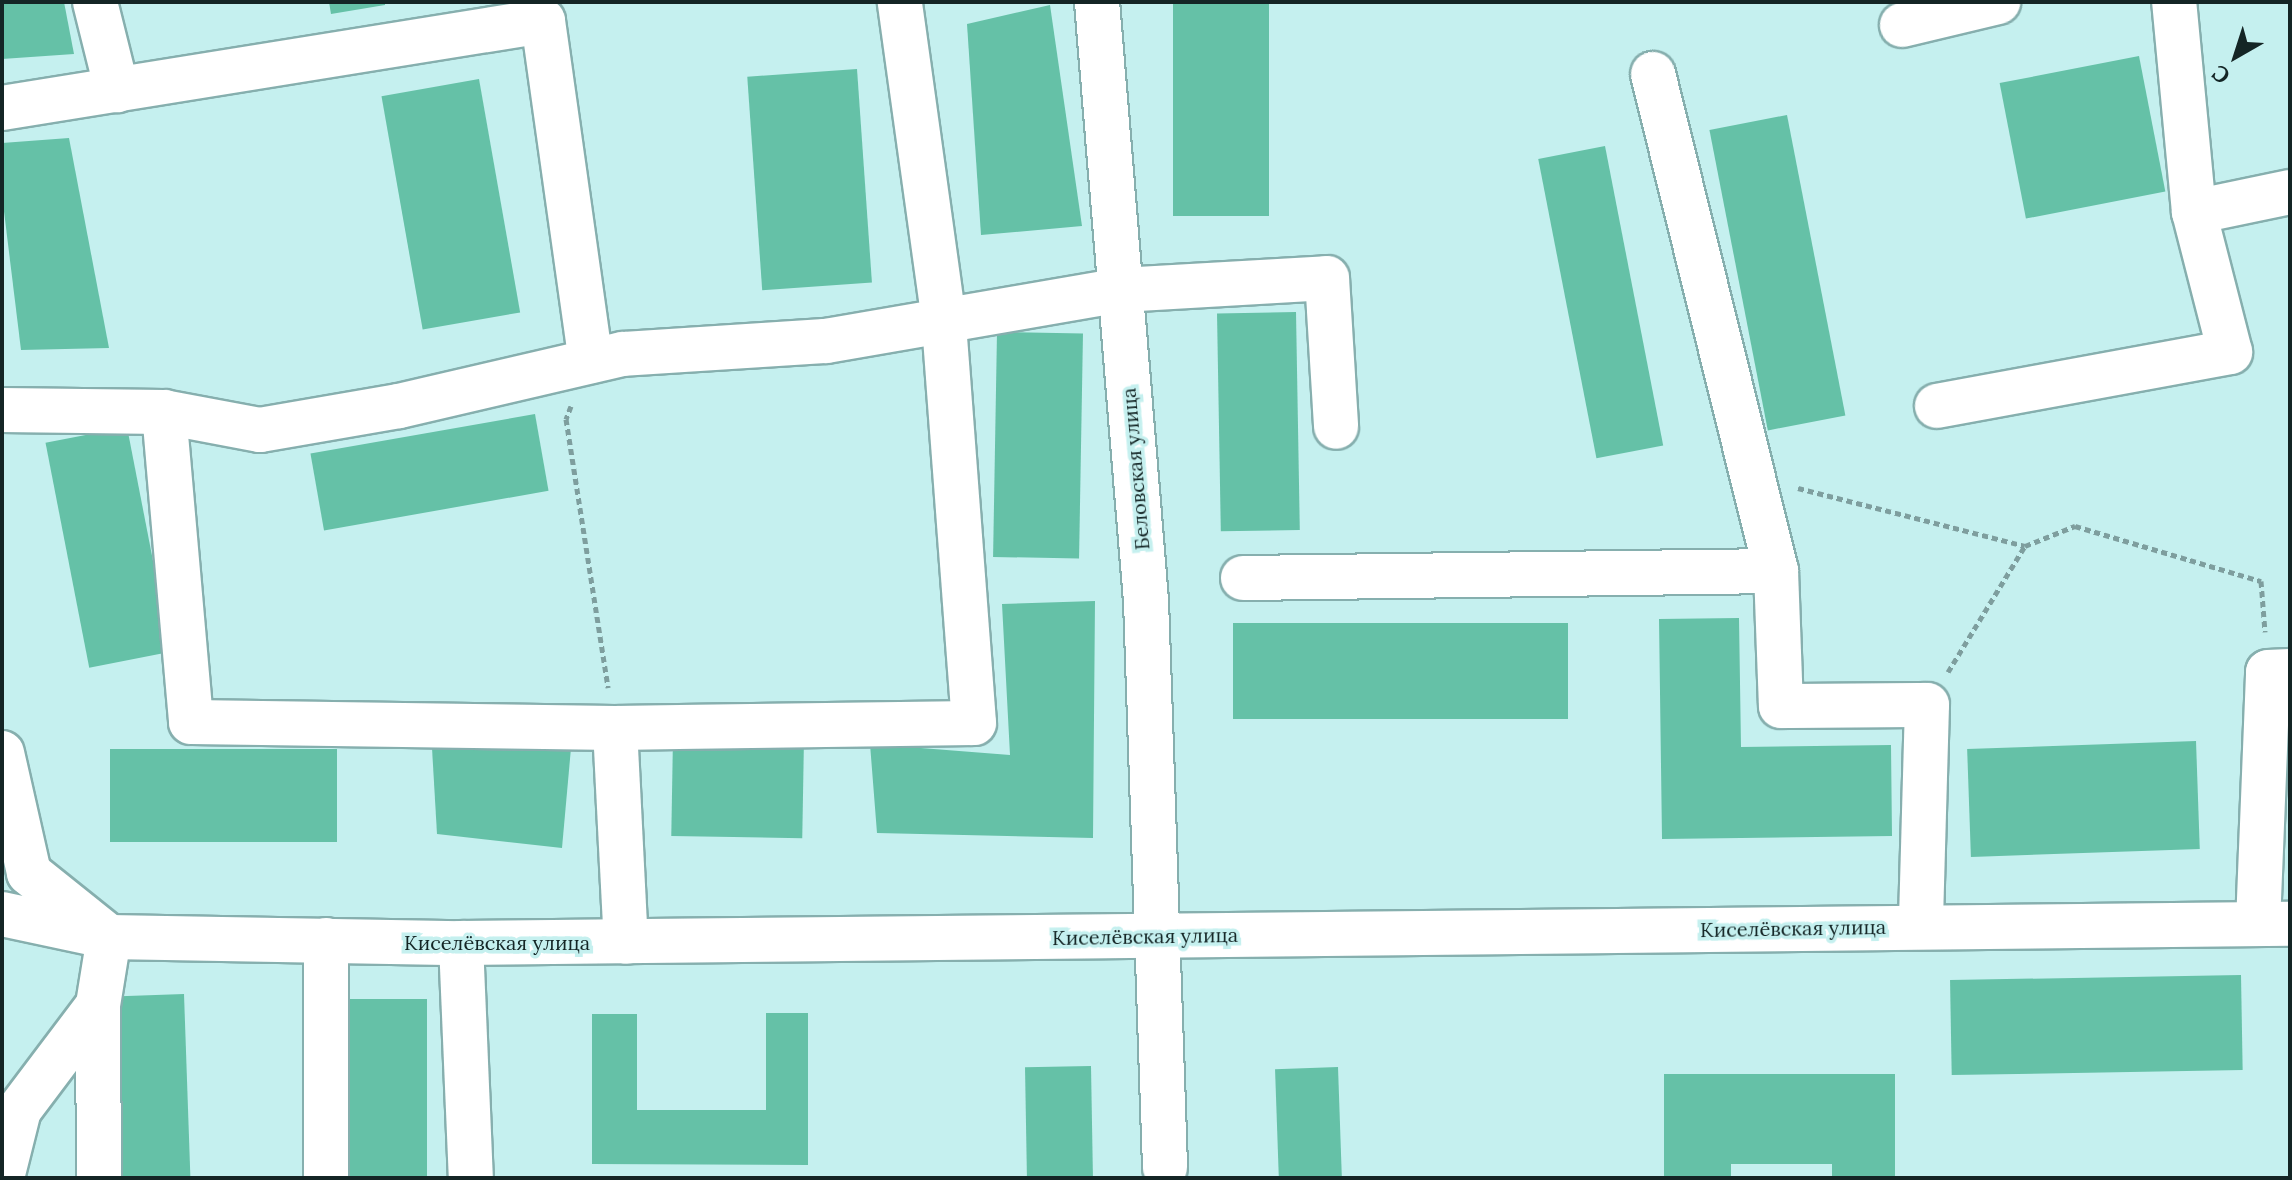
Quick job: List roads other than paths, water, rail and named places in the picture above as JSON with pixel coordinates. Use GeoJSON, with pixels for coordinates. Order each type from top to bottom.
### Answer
{"type":"FeatureCollection","features":[{"type":"Feature","properties":{"kind":"street"},"geometry":{"type":"LineString","coordinates":[[95,2],[117,90]]}},
{"type":"Feature","properties":{"kind":"street"},"geometry":{"type":"LineString","coordinates":[[164,412],[191,722],[615,728],[974,723],[944,321],[900,2]]}},
{"type":"Feature","properties":{"kind":"street","name":"Беловская улица"},"geometry":{"type":"LineString","coordinates":[[1097,2],[1146,600],[1165,1168]]}},
{"type":"Feature","properties":{"kind":"street"},"geometry":{"type":"LineString","coordinates":[[1902,25],[1998,2]]}},
{"type":"Feature","properties":{"kind":"street"},"geometry":{"type":"LineString","coordinates":[[1937,406],[2230,352],[2194,212],[2174,2]]}},
{"type":"Feature","properties":{"kind":"street"},"geometry":{"type":"LineString","coordinates":[[2,108],[543,21],[591,361]]}},
{"type":"Feature","properties":{"kind":"street"},"geometry":{"type":"LineString","coordinates":[[1653,74],[1776,571],[1781,706],[1927,705],[1921,926]]}},
{"type":"Feature","properties":{"kind":"street"},"geometry":{"type":"LineString","coordinates":[[2194,212],[2290,192]]}},
{"type":"Feature","properties":{"kind":"street"},"geometry":{"type":"LineString","coordinates":[[2,410],[164,412],[260,430],[399,406],[591,361],[826,341],[1121,290],[1327,278],[1336,427]]}},
{"type":"Feature","properties":{"kind":"street"},"geometry":{"type":"LineString","coordinates":[[1243,578],[1776,571]]}},
{"type":"Feature","properties":{"kind":"street"},"geometry":{"type":"LineString","coordinates":[[2274,924],[2279,672]]}},
{"type":"Feature","properties":{"kind":"street"},"geometry":{"type":"LineString","coordinates":[[615,728],[626,942]]}},
{"type":"Feature","properties":{"kind":"street"},"geometry":{"type":"LineString","coordinates":[[2,753],[29,873],[109,937],[98,1005],[99,1178]]}},
{"type":"Feature","properties":{"kind":"street","name":"Киселёвская улица"},"geometry":{"type":"LineString","coordinates":[[2,914],[109,937],[461,943],[2274,924]]}},
{"type":"Feature","properties":{"kind":"street"},"geometry":{"type":"LineString","coordinates":[[326,940],[326,1178]]}},
{"type":"Feature","properties":{"kind":"street"},"geometry":{"type":"LineString","coordinates":[[461,943],[471,1178]]}},
{"type":"Feature","properties":{"kind":"street"},"geometry":{"type":"LineString","coordinates":[[2,1178],[19,1110],[98,1005]]}}]}
